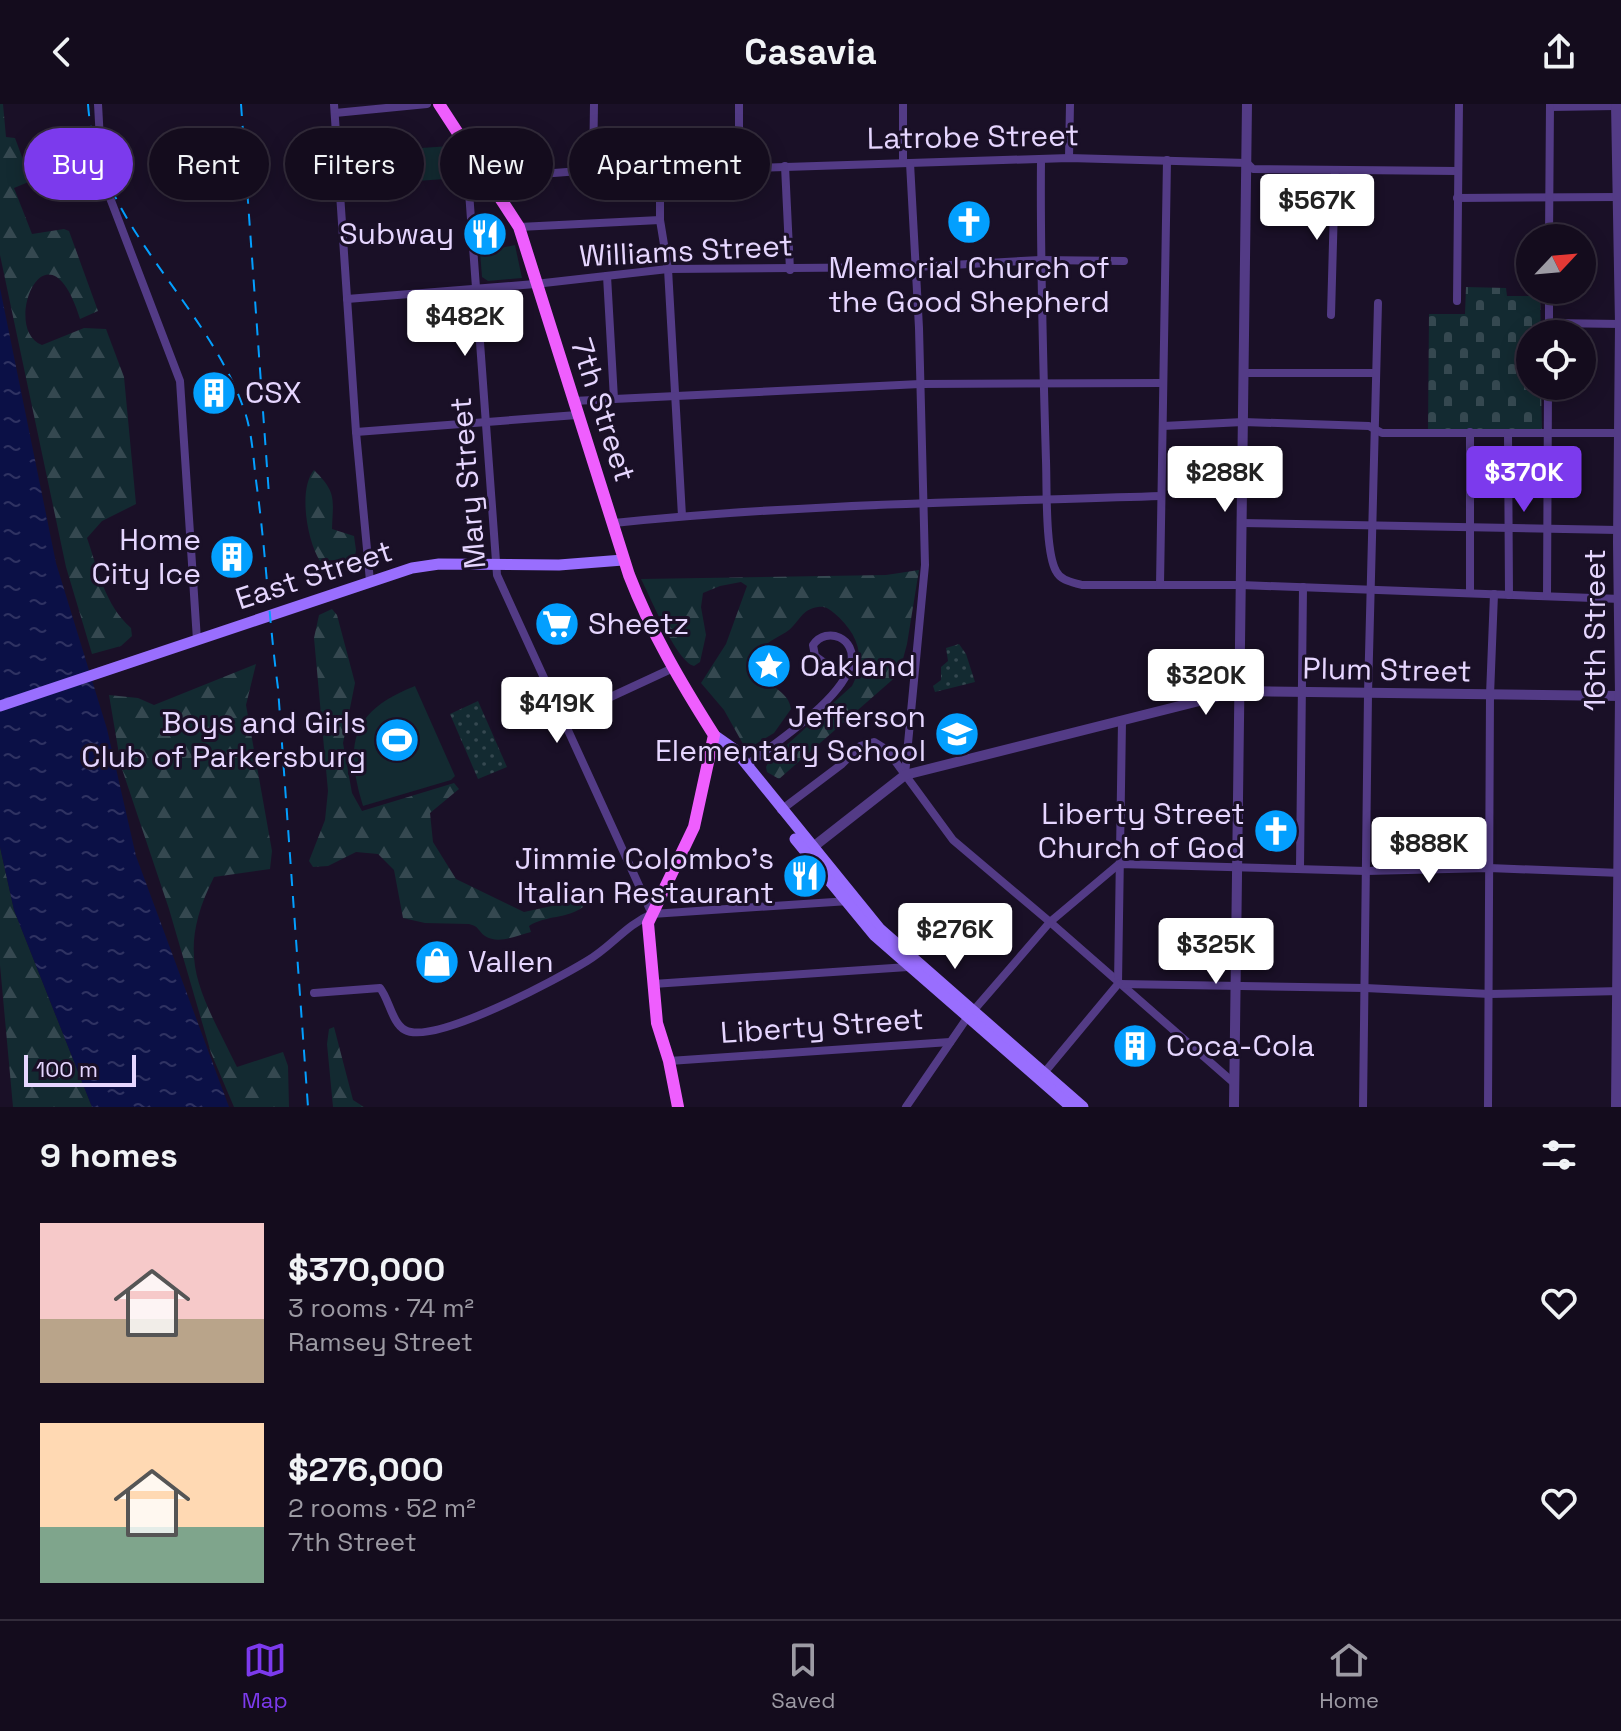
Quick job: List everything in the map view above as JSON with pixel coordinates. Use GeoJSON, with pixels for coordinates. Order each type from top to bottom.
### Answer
{"type":"FeatureCollection","features":[{"type":"Feature","properties":{"kind":"main road","name":"7th Street"},"geometry":{"type":"LineString","coordinates":[[439,104],[454,128]]}},
{"type":"Feature","properties":{"kind":"main road","name":"7th Street"},"geometry":{"type":"LineString","coordinates":[[501,200],[519,227],[572,401],[614,523],[623,560],[648,625],[671,669],[714,735],[850,901],[874,935],[908,967],[1083,1107]]}},
{"type":"Feature","properties":{"kind":"main road","name":"East Street"},"geometry":{"type":"LineString","coordinates":[[0,706],[370,581],[426,565],[559,565],[623,560]]}},
{"type":"Feature","properties":{"kind":"main road","name":"7th Street"},"geometry":{"type":"LineString","coordinates":[[714,735],[734,749],[809,850]]}},
{"type":"Feature","properties":{"kind":"main road"},"geometry":{"type":"LineString","coordinates":[[678,1107],[669,1061],[657,1023],[648,923],[694,827],[714,735]]}},
{"type":"Feature","properties":{"kind":"main road","name":"7th Street"},"geometry":{"type":"LineString","coordinates":[[850,901],[1071,1107]]}},
{"type":"Feature","properties":{"kind":"street"},"geometry":{"type":"LineString","coordinates":[[98,104],[102,177],[180,381],[197,640]]}},
{"type":"Feature","properties":{"kind":"street"},"geometry":{"type":"LineString","coordinates":[[370,581],[356,432],[335,109],[427,104]]}},
{"type":"Feature","properties":{"kind":"street"},"geometry":{"type":"LineString","coordinates":[[594,104],[594,128]]}},
{"type":"Feature","properties":{"kind":"street"},"geometry":{"type":"LineString","coordinates":[[739,104],[739,128]]}},
{"type":"Feature","properties":{"kind":"street"},"geometry":{"type":"LineString","coordinates":[[903,104],[916,267],[925,565],[905,775]]}},
{"type":"Feature","properties":{"kind":"street"},"geometry":{"type":"LineString","coordinates":[[1069,158],[1070,104]]}},
{"type":"Feature","properties":{"kind":"street"},"geometry":{"type":"LineString","coordinates":[[1234,1107],[1233,986],[1247,104]]}},
{"type":"Feature","properties":{"kind":"street"},"geometry":{"type":"LineString","coordinates":[[1457,301],[1459,104]]}},
{"type":"Feature","properties":{"kind":"street"},"geometry":{"type":"LineString","coordinates":[[1549,224],[1550,105],[1616,105]]}},
{"type":"Feature","properties":{"kind":"street","name":"16th Street"},"geometry":{"type":"LineString","coordinates":[[1616,105],[1621,324],[1618,530],[1620,991],[1616,1107]]}},
{"type":"Feature","properties":{"kind":"street","name":"Latrobe Street"},"geometry":{"type":"LineString","coordinates":[[770,166],[1069,158],[1247,163],[1253,169],[1458,171]]}},
{"type":"Feature","properties":{"kind":"street"},"geometry":{"type":"LineString","coordinates":[[1041,159],[1040,260],[1047,500],[1056,572],[1065,581],[1082,585],[1241,585],[1620,599]]}},
{"type":"Feature","properties":{"kind":"street"},"geometry":{"type":"LineString","coordinates":[[1160,585],[1167,160]]}},
{"type":"Feature","properties":{"kind":"street"},"geometry":{"type":"LineString","coordinates":[[785,166],[790,270]]}},
{"type":"Feature","properties":{"kind":"street"},"geometry":{"type":"LineString","coordinates":[[1331,315],[1335,170]]}},
{"type":"Feature","properties":{"kind":"street"},"geometry":{"type":"LineString","coordinates":[[1457,198],[1619,197]]}},
{"type":"Feature","properties":{"kind":"street","name":"Mary Street"},"geometry":{"type":"LineString","coordinates":[[470,200],[497,575],[652,914]]}},
{"type":"Feature","properties":{"kind":"street"},"geometry":{"type":"LineString","coordinates":[[660,200],[668,269],[682,516]]}},
{"type":"Feature","properties":{"kind":"street"},"geometry":{"type":"LineString","coordinates":[[519,227],[660,220]]}},
{"type":"Feature","properties":{"kind":"street","name":"Williams Street"},"geometry":{"type":"LineString","coordinates":[[347,299],[535,284],[668,269],[790,270],[1040,260],[1124,261]]}},
{"type":"Feature","properties":{"kind":"street"},"geometry":{"type":"LineString","coordinates":[[607,276],[614,399]]}},
{"type":"Feature","properties":{"kind":"street"},"geometry":{"type":"LineString","coordinates":[[1363,1107],[1368,694],[1378,303]]}},
{"type":"Feature","properties":{"kind":"street"},"geometry":{"type":"LineString","coordinates":[[1596,324],[1621,324]]}},
{"type":"Feature","properties":{"kind":"street"},"geometry":{"type":"LineString","coordinates":[[1244,373],[1376,373]]}},
{"type":"Feature","properties":{"kind":"street"},"geometry":{"type":"LineString","coordinates":[[572,401],[920,384],[1163,383]]}},
{"type":"Feature","properties":{"kind":"street"},"geometry":{"type":"LineString","coordinates":[[1547,596],[1548,400]]}},
{"type":"Feature","properties":{"kind":"street"},"geometry":{"type":"LineString","coordinates":[[356,432],[577,415]]}},
{"type":"Feature","properties":{"kind":"street"},"geometry":{"type":"LineString","coordinates":[[1163,426],[1243,422],[1369,426],[1382,433],[1620,433]]}},
{"type":"Feature","properties":{"kind":"street"},"geometry":{"type":"LineString","coordinates":[[1470,432],[1470,593]]}},
{"type":"Feature","properties":{"kind":"street"},"geometry":{"type":"LineString","coordinates":[[1508,433],[1509,595]]}},
{"type":"Feature","properties":{"kind":"street"},"geometry":{"type":"LineString","coordinates":[[614,523],[682,516],[924,503],[1161,496]]}},
{"type":"Feature","properties":{"kind":"street"},"geometry":{"type":"LineString","coordinates":[[1241,523],[1618,530]]}},
{"type":"Feature","properties":{"kind":"street"},"geometry":{"type":"LineString","coordinates":[[1300,868],[1303,587]]}},
{"type":"Feature","properties":{"kind":"street"},"geometry":{"type":"LineString","coordinates":[[1488,1107],[1490,695],[1494,594]]}},
{"type":"Feature","properties":{"kind":"street"},"geometry":{"type":"LineString","coordinates":[[746,766],[840,686],[852,662],[850,647],[843,637],[822,636],[817,639],[813,645],[815,656],[844,677]]}},
{"type":"Feature","properties":{"kind":"street"},"geometry":{"type":"LineString","coordinates":[[563,719],[671,669]]}},
{"type":"Feature","properties":{"kind":"street","name":"Plum Street"},"geometry":{"type":"LineString","coordinates":[[809,850],[905,775],[1239,691],[1621,696]]}},
{"type":"Feature","properties":{"kind":"street"},"geometry":{"type":"LineString","coordinates":[[1044,1073],[1118,984],[1122,721]]}},
{"type":"Feature","properties":{"kind":"street"},"geometry":{"type":"LineString","coordinates":[[781,810],[842,764],[860,746],[874,742],[887,750],[953,840],[1234,1083]]}},
{"type":"Feature","properties":{"kind":"street"},"geometry":{"type":"LineString","coordinates":[[1119,864],[1366,871],[1489,868],[1619,873]]}},
{"type":"Feature","properties":{"kind":"street","name":"Liberty Street"},"geometry":{"type":"LineString","coordinates":[[669,1061],[950,1042],[970,1014],[1050,922],[1119,864]]}},
{"type":"Feature","properties":{"kind":"street"},"geometry":{"type":"LineString","coordinates":[[314,993],[380,988],[399,1024],[404,1030],[413,1032],[463,1023],[590,959],[636,921],[652,914],[850,901]]}},
{"type":"Feature","properties":{"kind":"street"},"geometry":{"type":"LineString","coordinates":[[653,984],[908,967]]}},
{"type":"Feature","properties":{"kind":"street"},"geometry":{"type":"LineString","coordinates":[[1118,984],[1365,988],[1490,994],[1620,991]]}},
{"type":"Feature","properties":{"kind":"street"},"geometry":{"type":"LineString","coordinates":[[906,1107],[950,1042]]}},
{"type":"Feature","properties":{"kind":"green space"},"geometry":{"type":"Polygon","coordinates":[[[0,104],[3,104],[6,137],[15,138],[24,162],[24,184],[14,188],[32,234],[69,231],[98,311],[80,319],[67,289],[54,276],[42,276],[33,286],[27,302],[26,320],[30,335],[42,345],[84,328],[106,329],[124,377],[136,504],[102,521],[87,538],[109,598],[131,628],[132,636],[121,646],[92,654],[66,567],[0,255],[0,104]]]}},
{"type":"Feature","properties":{"kind":"green space"},"geometry":{"type":"Polygon","coordinates":[[[440,147],[440,179],[424,180],[424,148],[440,147]]]}},
{"type":"Feature","properties":{"kind":"green space"},"geometry":{"type":"Polygon","coordinates":[[[515,245],[522,278],[488,281],[482,277],[480,252],[515,245]]]}},
{"type":"Feature","properties":{"kind":"green space"},"geometry":{"type":"Polygon","coordinates":[[[1466,287],[1506,288],[1507,296],[1516,296],[1516,304],[1540,304],[1541,320],[1516,320],[1516,400],[1541,400],[1542,429],[1428,429],[1429,314],[1465,314],[1466,287]]]}},
{"type":"Feature","properties":{"kind":"green space"},"geometry":{"type":"Polygon","coordinates":[[[314,470],[332,496],[332,529],[354,536],[355,556],[348,559],[320,561],[315,552],[305,502],[306,489],[314,470]]]}},
{"type":"Feature","properties":{"kind":"green space"},"geometry":{"type":"Polygon","coordinates":[[[919,570],[899,674],[779,779],[767,772],[769,761],[852,686],[857,676],[858,646],[849,629],[829,609],[813,608],[758,652],[762,674],[789,701],[791,709],[774,733],[749,748],[743,744],[724,710],[701,683],[726,644],[747,586],[741,582],[703,593],[701,607],[706,635],[700,662],[694,666],[687,662],[672,641],[641,579],[886,575],[919,570]]]}},
{"type":"Feature","properties":{"kind":"green space"},"geometry":{"type":"Polygon","coordinates":[[[332,609],[337,615],[355,683],[343,743],[352,793],[362,811],[454,783],[459,789],[430,813],[433,842],[456,879],[524,912],[584,899],[583,907],[529,926],[531,932],[496,940],[469,924],[425,923],[403,918],[394,870],[378,854],[356,852],[328,866],[313,867],[309,861],[325,820],[328,791],[314,638],[319,615],[332,609]]]}},
{"type":"Feature","properties":{"kind":"green space"},"geometry":{"type":"Polygon","coordinates":[[[959,644],[966,654],[975,682],[935,692],[933,686],[941,680],[941,667],[948,661],[946,648],[959,644]]]}},
{"type":"Feature","properties":{"kind":"green space"},"geometry":{"type":"Polygon","coordinates":[[[256,664],[246,705],[272,851],[270,869],[214,877],[195,930],[194,953],[203,996],[237,1067],[283,1052],[288,1066],[289,1107],[234,1107],[211,1053],[169,909],[121,766],[109,695],[138,698],[154,705],[256,664]]]}},
{"type":"Feature","properties":{"kind":"green space","name":"Boys and Girls Club of Parkersburg"},"geometry":{"type":"Polygon","coordinates":[[[415,686],[455,776],[451,780],[363,806],[354,765],[358,732],[377,707],[415,686]]]}},
{"type":"Feature","properties":{"kind":"green space"},"geometry":{"type":"Polygon","coordinates":[[[478,701],[507,767],[478,779],[450,714],[478,701]]]}},
{"type":"Feature","properties":{"kind":"green space"},"geometry":{"type":"Polygon","coordinates":[[[0,847],[14,910],[92,1107],[13,1107],[0,965],[0,847]]]}},
{"type":"Feature","properties":{"kind":"green space"},"geometry":{"type":"Polygon","coordinates":[[[334,1027],[353,1100],[364,1107],[333,1107],[327,1044],[329,1029],[334,1027]]]}},
{"type":"Feature","properties":{"kind":"water"},"geometry":{"type":"Polygon","coordinates":[[[0,288],[56,563],[107,729],[136,856],[229,1107],[92,1107],[14,910],[0,847],[0,288]]]}},
{"type":"Feature","properties":{"kind":"railway"},"geometry":{"type":"LineString","coordinates":[[88,104],[95,146],[110,186],[130,223],[224,366],[248,425],[278,688],[308,1107]]}},
{"type":"Feature","properties":{"kind":"railway"},"geometry":{"type":"LineString","coordinates":[[241,104],[269,495]]}},
{"type":"Feature","properties":{"kind":"place","name":"Memorial Church of the Good Shepherd"},"geometry":{"type":"Point","coordinates":[969,222]}},
{"type":"Feature","properties":{"kind":"place","name":"Subway"},"geometry":{"type":"Point","coordinates":[485,234]}},
{"type":"Feature","properties":{"kind":"place","name":"CSX"},"geometry":{"type":"Point","coordinates":[214,393]}},
{"type":"Feature","properties":{"kind":"place","name":"Home City Ice"},"geometry":{"type":"Point","coordinates":[232,557]}},
{"type":"Feature","properties":{"kind":"place","name":"Sheetz"},"geometry":{"type":"Point","coordinates":[557,624]}},
{"type":"Feature","properties":{"kind":"place","name":"Oakland"},"geometry":{"type":"Point","coordinates":[769,666]}},
{"type":"Feature","properties":{"kind":"place","name":"Jefferson Elementary School"},"geometry":{"type":"Point","coordinates":[957,734]}},
{"type":"Feature","properties":{"kind":"place","name":"Boys and Girls Club of Parkersburg"},"geometry":{"type":"Point","coordinates":[397,740]}},
{"type":"Feature","properties":{"kind":"place","name":"Liberty Street Church of God"},"geometry":{"type":"Point","coordinates":[1276,831]}},
{"type":"Feature","properties":{"kind":"place","name":"Jimmie Colombo's Italian Restaurant"},"geometry":{"type":"Point","coordinates":[805,876]}},
{"type":"Feature","properties":{"kind":"place","name":"Vallen"},"geometry":{"type":"Point","coordinates":[437,962]}},
{"type":"Feature","properties":{"kind":"place","name":"Coca-Cola"},"geometry":{"type":"Point","coordinates":[1135,1046]}}]}
